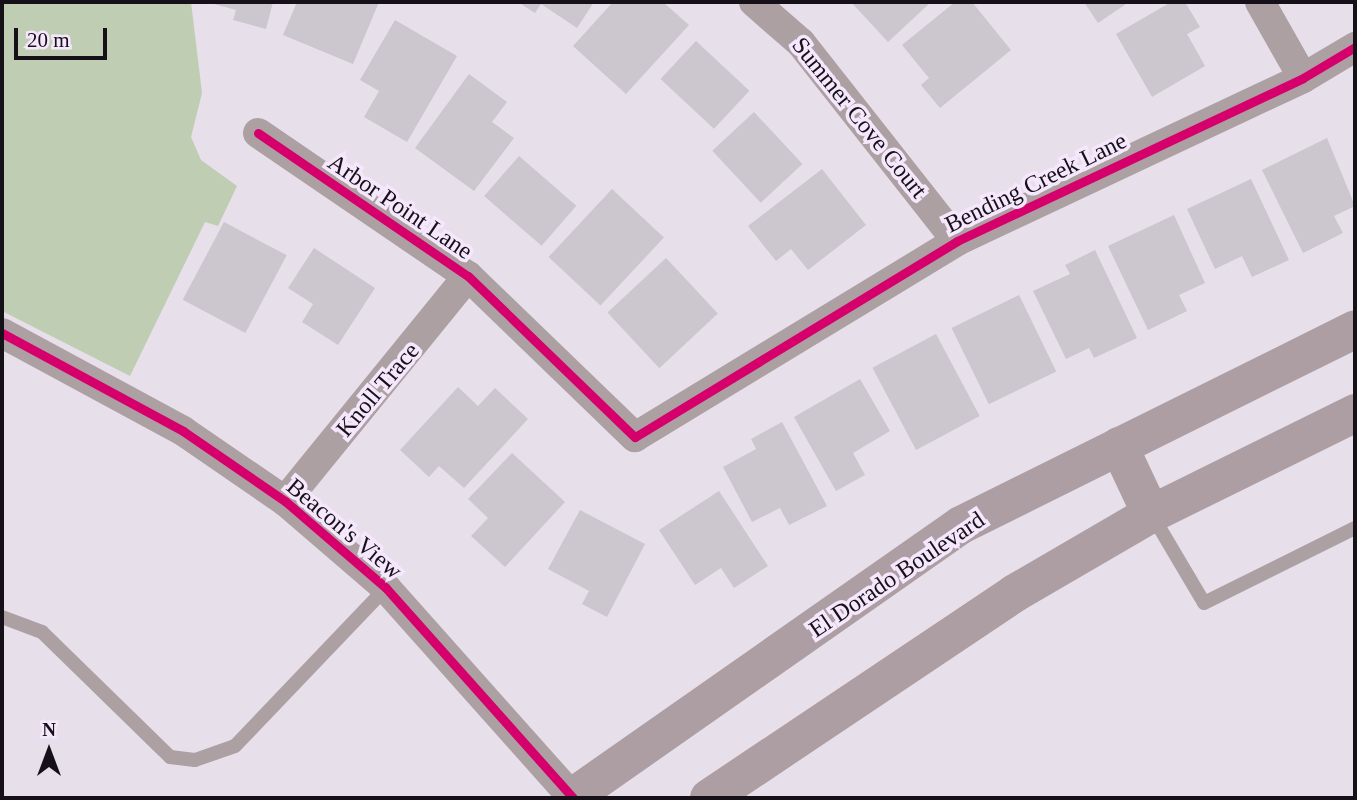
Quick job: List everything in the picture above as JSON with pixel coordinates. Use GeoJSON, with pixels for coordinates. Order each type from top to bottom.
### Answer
{"type":"FeatureCollection","features":[{"type":"Feature","properties":{"kind":"main road","name":"El Dorado Boulevard"},"geometry":{"type":"LineString","coordinates":[[572,798],[961,525],[1355,329]]}},
{"type":"Feature","properties":{"kind":"main road"},"geometry":{"type":"LineString","coordinates":[[709,798],[876,680],[1151,514],[1355,413]]}},
{"type":"Feature","properties":{"kind":"main road"},"geometry":{"type":"LineString","coordinates":[[1119,446],[1151,514]]}},
{"type":"Feature","properties":{"kind":"street","name":"Summer Cove Court"},"geometry":{"type":"LineString","coordinates":[[754,2],[801,43],[957,240]]}},
{"type":"Feature","properties":{"kind":"street"},"geometry":{"type":"LineString","coordinates":[[1260,2],[1303,78]]}},
{"type":"Feature","properties":{"kind":"street","name":"Bending Creek Lane"},"geometry":{"type":"LineString","coordinates":[[635,437],[957,240],[1303,78],[1355,47]]}},
{"type":"Feature","properties":{"kind":"street","name":"Arbor Point Lane"},"geometry":{"type":"LineString","coordinates":[[258,133],[468,276],[635,437]]}},
{"type":"Feature","properties":{"kind":"street","name":"Knoll Trace"},"geometry":{"type":"LineString","coordinates":[[285,501],[468,276]]}},
{"type":"Feature","properties":{"kind":"street","name":"Beacon's View"},"geometry":{"type":"LineString","coordinates":[[2,333],[184,431],[285,501],[386,588],[572,798]]}},
{"type":"Feature","properties":{"kind":"lane"},"geometry":{"type":"LineString","coordinates":[[1151,514],[1204,603],[1355,528]]}},
{"type":"Feature","properties":{"kind":"lane"},"geometry":{"type":"LineString","coordinates":[[2,617],[42,632],[170,757],[195,760],[235,746],[386,588]]}},
{"type":"Feature","properties":{"kind":"green space"},"geometry":{"type":"Polygon","coordinates":[[[2,2],[191,2],[202,93],[191,137],[201,160],[237,186],[218,226],[205,222],[130,376],[2,311],[2,2]]]}},
{"type":"Feature","properties":{"kind":"building"},"geometry":{"type":"Polygon","coordinates":[[[207,2],[273,2],[266,29],[233,20],[236,10],[207,2]]]}},
{"type":"Feature","properties":{"kind":"building"},"geometry":{"type":"Polygon","coordinates":[[[297,2],[379,2],[353,64],[283,35],[297,2]]]}},
{"type":"Feature","properties":{"kind":"building"},"geometry":{"type":"Polygon","coordinates":[[[518,2],[594,2],[577,28],[541,4],[535,13],[518,2]]]}},
{"type":"Feature","properties":{"kind":"building"},"geometry":{"type":"Polygon","coordinates":[[[613,2],[663,2],[689,25],[626,94],[573,46],[613,2]]]}},
{"type":"Feature","properties":{"kind":"building"},"geometry":{"type":"Polygon","coordinates":[[[851,2],[931,2],[888,42],[851,2]]]}},
{"type":"Feature","properties":{"kind":"building"},"geometry":{"type":"Polygon","coordinates":[[[955,2],[972,2],[1011,50],[940,108],[921,85],[929,78],[902,45],[955,2]]]}},
{"type":"Feature","properties":{"kind":"building"},"geometry":{"type":"Polygon","coordinates":[[[1084,2],[1129,2],[1098,23],[1084,2]]]}},
{"type":"Feature","properties":{"kind":"building"},"geometry":{"type":"Polygon","coordinates":[[[1171,2],[1185,2],[1200,27],[1187,34],[1205,66],[1152,97],[1116,34],[1171,2]]]}},
{"type":"Feature","properties":{"kind":"building"},"geometry":{"type":"Polygon","coordinates":[[[395,20],[457,56],[407,142],[364,117],[379,91],[360,80],[395,20]]]}},
{"type":"Feature","properties":{"kind":"building"},"geometry":{"type":"Polygon","coordinates":[[[696,41],[749,91],[714,129],[661,79],[696,41]]]}},
{"type":"Feature","properties":{"kind":"building"},"geometry":{"type":"Polygon","coordinates":[[[469,74],[507,102],[492,122],[514,138],[474,191],[415,148],[469,74]]]}},
{"type":"Feature","properties":{"kind":"building"},"geometry":{"type":"Polygon","coordinates":[[[754,112],[802,164],[761,203],[712,151],[754,112]]]}},
{"type":"Feature","properties":{"kind":"building"},"geometry":{"type":"Polygon","coordinates":[[[1327,138],[1355,206],[1334,216],[1343,233],[1303,253],[1262,170],[1327,138]]]}},
{"type":"Feature","properties":{"kind":"building"},"geometry":{"type":"Polygon","coordinates":[[[519,156],[576,206],[542,246],[484,196],[519,156]]]}},
{"type":"Feature","properties":{"kind":"building"},"geometry":{"type":"Polygon","coordinates":[[[822,169],[866,225],[808,270],[791,249],[776,261],[748,226],[822,169]]]}},
{"type":"Feature","properties":{"kind":"building"},"geometry":{"type":"Polygon","coordinates":[[[1251,179],[1289,260],[1252,277],[1242,256],[1215,269],[1187,209],[1251,179]]]}},
{"type":"Feature","properties":{"kind":"building"},"geometry":{"type":"Polygon","coordinates":[[[612,189],[664,237],[601,305],[549,257],[612,189]]]}},
{"type":"Feature","properties":{"kind":"building"},"geometry":{"type":"Polygon","coordinates":[[[1174,215],[1205,283],[1179,295],[1187,311],[1148,330],[1108,246],[1174,215]]]}},
{"type":"Feature","properties":{"kind":"building"},"geometry":{"type":"Polygon","coordinates":[[[224,222],[287,255],[245,333],[183,300],[224,222]]]}},
{"type":"Feature","properties":{"kind":"building"},"geometry":{"type":"Polygon","coordinates":[[[314,248],[375,288],[338,345],[302,322],[313,304],[288,288],[314,248]]]}},
{"type":"Feature","properties":{"kind":"building"},"geometry":{"type":"Polygon","coordinates":[[[1095,250],[1137,338],[1094,358],[1089,348],[1066,359],[1033,291],[1070,274],[1065,265],[1095,250]]]}},
{"type":"Feature","properties":{"kind":"building"},"geometry":{"type":"Polygon","coordinates":[[[666,258],[718,314],[659,368],[607,313],[666,258]]]}},
{"type":"Feature","properties":{"kind":"building"},"geometry":{"type":"Polygon","coordinates":[[[1019,295],[1056,371],[989,404],[952,328],[1019,295]]]}},
{"type":"Feature","properties":{"kind":"building"},"geometry":{"type":"Polygon","coordinates":[[[936,334],[980,416],[916,450],[872,368],[936,334]]]}},
{"type":"Feature","properties":{"kind":"building"},"geometry":{"type":"Polygon","coordinates":[[[860,379],[890,431],[853,453],[865,475],[836,491],[794,417],[860,379]]]}},
{"type":"Feature","properties":{"kind":"building"},"geometry":{"type":"Polygon","coordinates":[[[458,387],[478,406],[495,388],[528,419],[464,488],[439,466],[429,477],[400,450],[458,387]]]}},
{"type":"Feature","properties":{"kind":"building"},"geometry":{"type":"Polygon","coordinates":[[[782,422],[827,506],[789,525],[780,508],[752,522],[723,467],[756,449],[751,439],[782,422]]]}},
{"type":"Feature","properties":{"kind":"building"},"geometry":{"type":"Polygon","coordinates":[[[512,453],[565,502],[505,567],[471,536],[488,518],[468,499],[512,453]]]}},
{"type":"Feature","properties":{"kind":"building"},"geometry":{"type":"Polygon","coordinates":[[[719,491],[768,566],[734,588],[721,568],[695,585],[659,530],[719,491]]]}},
{"type":"Feature","properties":{"kind":"building"},"geometry":{"type":"Polygon","coordinates":[[[580,510],[645,544],[607,617],[582,604],[589,591],[548,569],[580,510]]]}},
{"type":"Feature","properties":{"kind":"cycle path"},"geometry":{"type":"LineString","coordinates":[[258,133],[468,276],[635,437],[957,241],[1303,78],[1355,47]]}},
{"type":"Feature","properties":{"kind":"cycle path"},"geometry":{"type":"LineString","coordinates":[[2,333],[183,431],[285,501],[386,588],[573,798]]}}]}
